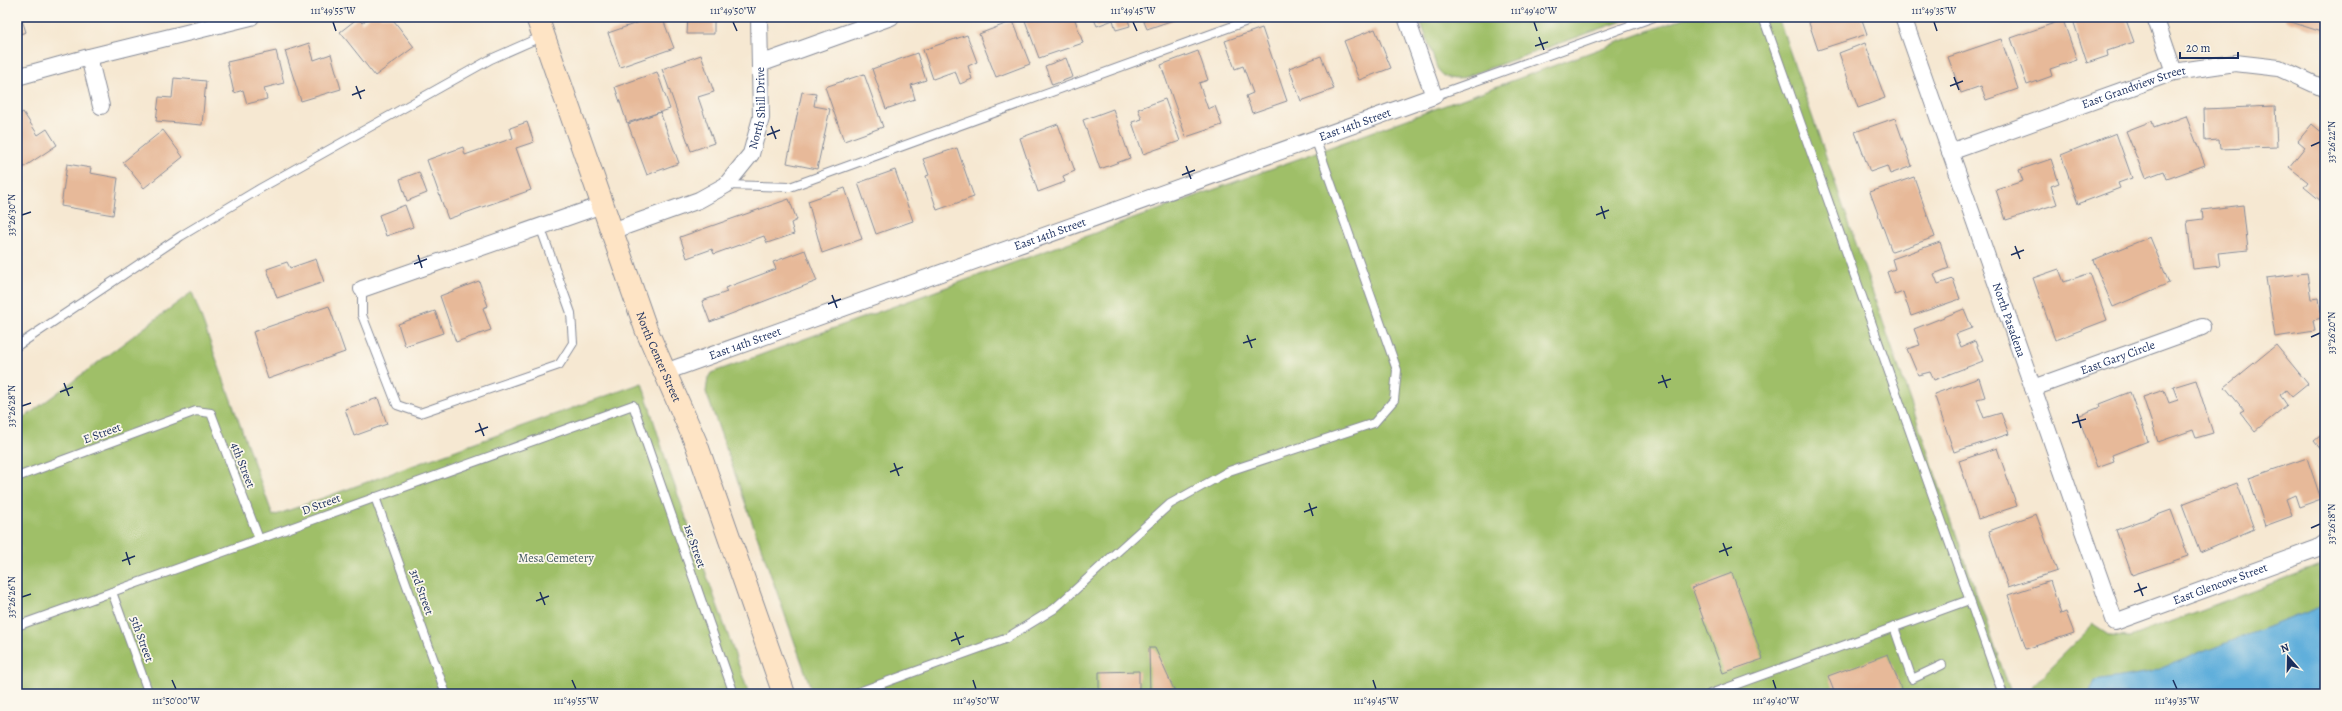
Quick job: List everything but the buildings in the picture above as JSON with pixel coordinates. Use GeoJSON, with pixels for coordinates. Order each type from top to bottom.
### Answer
{"type":"FeatureCollection","features":[{"type":"Feature","properties":{"kind":"street"},"geometry":{"type":"LineString","coordinates":[[17,77],[89,57],[251,17]]}},
{"type":"Feature","properties":{"kind":"street","name":"North Shill Drive"},"geometry":{"type":"LineString","coordinates":[[612,231],[699,200],[726,185],[752,154],[761,118],[759,17]]}},
{"type":"Feature","properties":{"kind":"street"},"geometry":{"type":"LineString","coordinates":[[760,64],[891,17]]}},
{"type":"Feature","properties":{"kind":"street"},"geometry":{"type":"LineString","coordinates":[[1406,17],[1434,96]]}},
{"type":"Feature","properties":{"kind":"street","name":"North Pasadena"},"geometry":{"type":"LineString","coordinates":[[1903,17],[2115,622]]}},
{"type":"Feature","properties":{"kind":"street"},"geometry":{"type":"LineString","coordinates":[[2155,17],[2174,72]]}},
{"type":"Feature","properties":{"kind":"street","name":"North Center Street"},"geometry":{"type":"LineString","coordinates":[[540,26],[646,329],[696,443],[784,694]]}},
{"type":"Feature","properties":{"kind":"street"},"geometry":{"type":"LineString","coordinates":[[89,57],[101,106]]}},
{"type":"Feature","properties":{"kind":"street","name":"East Grandview Street"},"geometry":{"type":"LineString","coordinates":[[1950,152],[2174,72],[2235,63],[2279,68],[2323,88]]}},
{"type":"Feature","properties":{"kind":"street","name":"East 14th Street"},"geometry":{"type":"LineString","coordinates":[[665,372],[1434,96]]}},
{"type":"Feature","properties":{"kind":"street"},"geometry":{"type":"LineString","coordinates":[[362,289],[602,204]]}},
{"type":"Feature","properties":{"kind":"street","name":"East Gary Circle"},"geometry":{"type":"LineString","coordinates":[[2033,388],[2202,327]]}},
{"type":"Feature","properties":{"kind":"street","name":"East Glencove Street"},"geometry":{"type":"LineString","coordinates":[[2115,622],[2318,548],[2325,544]]}},
{"type":"Feature","properties":{"kind":"lane"},"geometry":{"type":"LineString","coordinates":[[726,185],[790,187],[1258,17]]}},
{"type":"Feature","properties":{"kind":"lane"},"geometry":{"type":"LineString","coordinates":[[1434,96],[1654,17]]}},
{"type":"Feature","properties":{"kind":"lane"},"geometry":{"type":"LineString","coordinates":[[1763,17],[2003,694]]}},
{"type":"Feature","properties":{"kind":"lane"},"geometry":{"type":"LineString","coordinates":[[17,346],[181,236],[261,188],[491,60],[540,26]]}},
{"type":"Feature","properties":{"kind":"lane"},"geometry":{"type":"LineString","coordinates":[[853,694],[1005,639],[1054,609],[1170,504],[1229,471],[1374,423],[1394,400],[1397,370],[1315,138]]}},
{"type":"Feature","properties":{"kind":"lane"},"geometry":{"type":"LineString","coordinates":[[362,289],[362,315],[397,405],[420,413],[560,365],[573,343],[571,313],[540,226]]}},
{"type":"Feature","properties":{"kind":"lane","name":"D Street"},"geometry":{"type":"LineString","coordinates":[[17,626],[633,405]]}},
{"type":"Feature","properties":{"kind":"lane","name":"1st Street"},"geometry":{"type":"LineString","coordinates":[[633,405],[734,694]]}},
{"type":"Feature","properties":{"kind":"lane","name":"E Street"},"geometry":{"type":"LineString","coordinates":[[17,477],[196,411]]}},
{"type":"Feature","properties":{"kind":"lane","name":"4th Street"},"geometry":{"type":"LineString","coordinates":[[196,411],[211,413],[259,539]]}},
{"type":"Feature","properties":{"kind":"lane","name":"3rd Street"},"geometry":{"type":"LineString","coordinates":[[375,497],[446,694]]}},
{"type":"Feature","properties":{"kind":"lane","name":"5th Street"},"geometry":{"type":"LineString","coordinates":[[112,592],[149,694]]}},
{"type":"Feature","properties":{"kind":"lane"},"geometry":{"type":"LineString","coordinates":[[1710,694],[1969,600]]}},
{"type":"Feature","properties":{"kind":"lane"},"geometry":{"type":"LineString","coordinates":[[1894,627],[1912,679],[1942,665]]}},
{"type":"Feature","properties":{"kind":"green space"},"geometry":{"type":"Polygon","coordinates":[[[1419,17],[1634,17],[1459,79],[1452,79],[1441,74],[1437,68],[1419,17]]]}},
{"type":"Feature","properties":{"kind":"green space"},"geometry":{"type":"Polygon","coordinates":[[[1687,17],[1778,17],[2011,694],[813,694],[706,392],[708,378],[711,373],[1687,17]]]}},
{"type":"Feature","properties":{"kind":"green space","name":"Mesa Cemetery"},"geometry":{"type":"Polygon","coordinates":[[[192,292],[273,516],[642,383],[668,467],[749,694],[17,694],[17,423],[192,292]]]}},
{"type":"Feature","properties":{"kind":"green space"},"geometry":{"type":"Polygon","coordinates":[[[2325,563],[2325,694],[2024,694],[2093,625],[2110,636],[2130,637],[2325,563]]]}},
{"type":"Feature","properties":{"kind":"water"},"geometry":{"type":"Polygon","coordinates":[[[2325,605],[2325,694],[2089,694],[2095,681],[2151,672],[2325,605]]]}}]}
